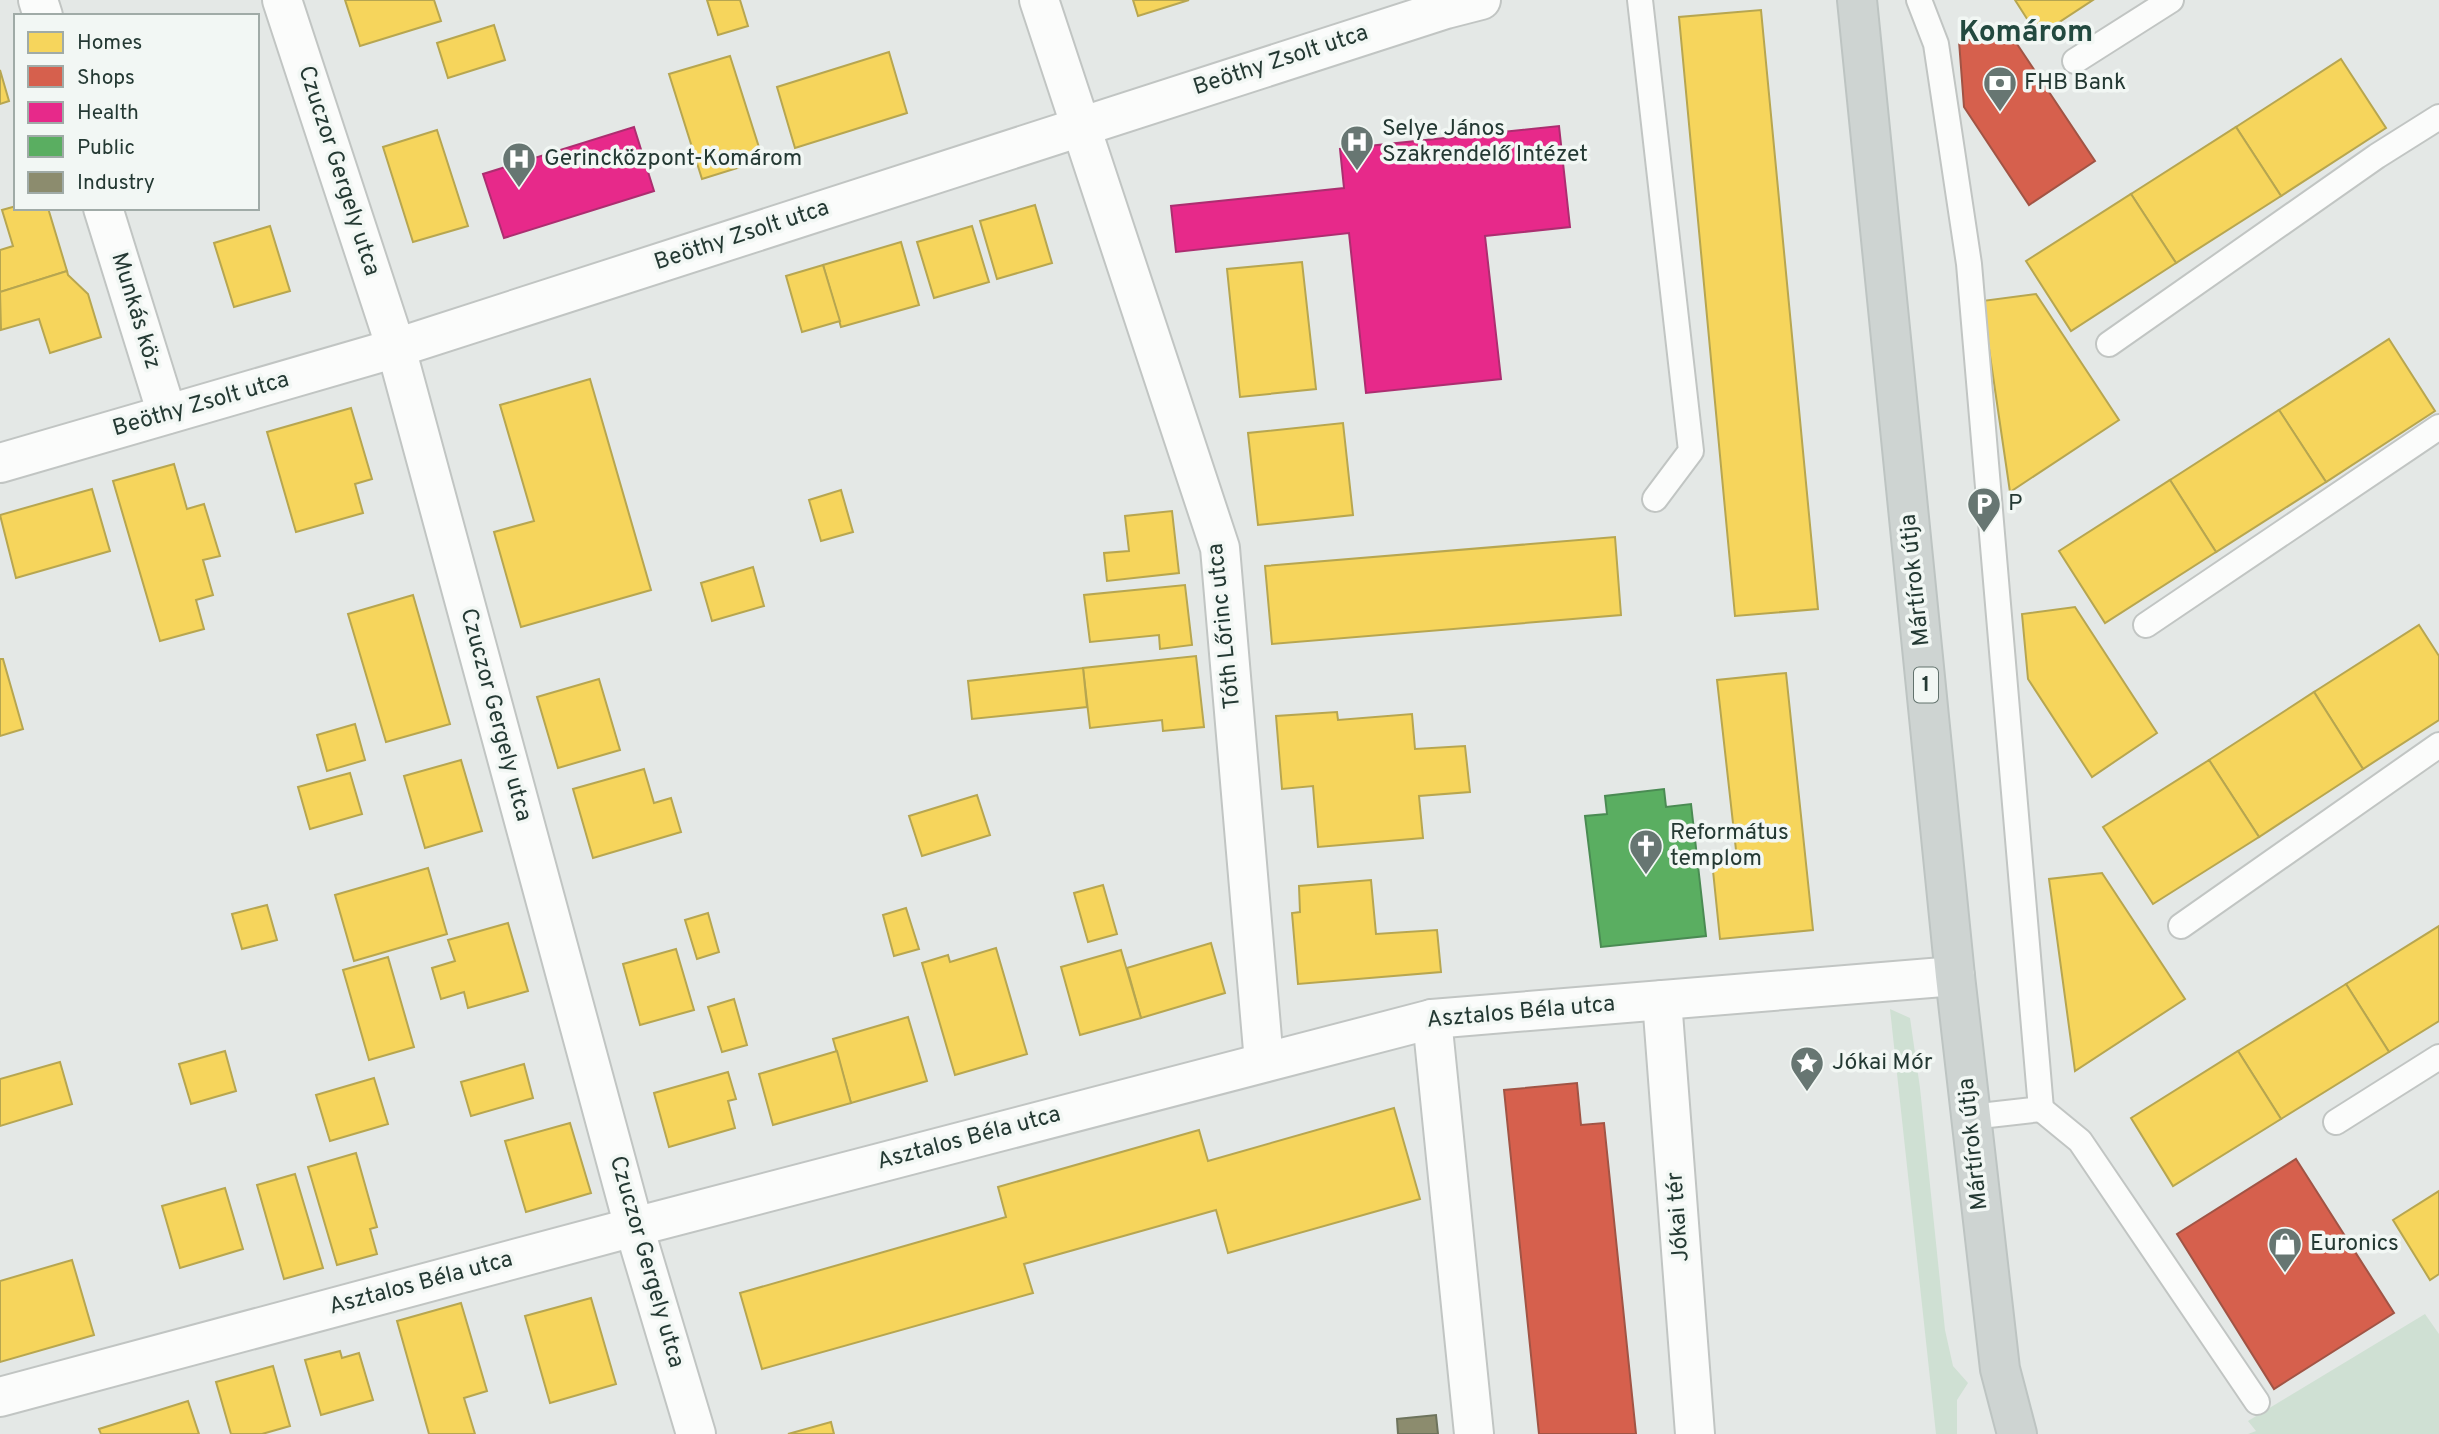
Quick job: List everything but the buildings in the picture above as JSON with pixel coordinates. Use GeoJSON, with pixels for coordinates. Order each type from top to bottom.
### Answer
{"type":"FeatureCollection","features":[{"type":"Feature","properties":{"kind":"main road","name":"Mártírok útja"},"geometry":{"type":"LineString","coordinates":[[1857,0],[1955,976],[2000,1369],[2017,1434]]}},
{"type":"Feature","properties":{"kind":"main road","name":"Mártírok útja"},"geometry":{"type":"LineString","coordinates":[[1992,1434],[2000,1369]]}},
{"type":"Feature","properties":{"kind":"street","name":"Czuczor Gergely utca"},"geometry":{"type":"LineString","coordinates":[[282,0],[396,348],[634,1227],[696,1434]]}},
{"type":"Feature","properties":{"kind":"street","name":"Tóth Lőrinc utca"},"geometry":{"type":"LineString","coordinates":[[1039,0],[1220,548],[1264,1062]]}},
{"type":"Feature","properties":{"kind":"street","name":"Beöthy Zsolt utca"},"geometry":{"type":"LineString","coordinates":[[0,463],[396,348],[1456,3]]}},
{"type":"Feature","properties":{"kind":"street","name":"Munkás köz"},"geometry":{"type":"LineString","coordinates":[[104,210],[167,414]]}},
{"type":"Feature","properties":{"kind":"street","name":"Asztalos Béla utca"},"geometry":{"type":"LineString","coordinates":[[0,1397],[634,1227],[1432,1019],[1955,976]]}},
{"type":"Feature","properties":{"kind":"street","name":"Jókai tér"},"geometry":{"type":"LineString","coordinates":[[1662,1000],[1695,1434]]}},
{"type":"Feature","properties":{"kind":"street"},"geometry":{"type":"LineString","coordinates":[[1432,1019],[1474,1434]]}},
{"type":"Feature","properties":{"kind":"lane"},"geometry":{"type":"LineString","coordinates":[[1640,0],[1691,451],[1655,499]]}},
{"type":"Feature","properties":{"kind":"lane"},"geometry":{"type":"LineString","coordinates":[[1919,0],[1936,44],[1969,264],[2042,1109],[2080,1141],[2257,1402]]}},
{"type":"Feature","properties":{"kind":"lane"},"geometry":{"type":"LineString","coordinates":[[2075,61],[2171,0]]}},
{"type":"Feature","properties":{"kind":"lane"},"geometry":{"type":"LineString","coordinates":[[2109,344],[2378,156],[2439,117]]}},
{"type":"Feature","properties":{"kind":"lane"},"geometry":{"type":"LineString","coordinates":[[2146,625],[2439,427]]}},
{"type":"Feature","properties":{"kind":"lane"},"geometry":{"type":"LineString","coordinates":[[2181,926],[2439,745]]}},
{"type":"Feature","properties":{"kind":"lane"},"geometry":{"type":"LineString","coordinates":[[2336,1122],[2439,1057]]}},
{"type":"Feature","properties":{"kind":"lane"},"geometry":{"type":"LineString","coordinates":[[1971,1117],[2042,1109]]}},
{"type":"Feature","properties":{"kind":"green space"},"geometry":{"type":"Polygon","coordinates":[[[1890,1009],[1910,1018],[1920,1088],[1945,1330],[1953,1366],[1968,1383],[1957,1400],[1957,1434],[1936,1434],[1890,1009]]]}},
{"type":"Feature","properties":{"kind":"green space"},"geometry":{"type":"Polygon","coordinates":[[[2425,1314],[2439,1334],[2439,1434],[2248,1434],[2256,1431],[2248,1421],[2425,1314]]]}},
{"type":"Feature","properties":{"kind":"place","name":"FHB Bank"},"geometry":{"type":"Point","coordinates":[2000,113]}},
{"type":"Feature","properties":{"kind":"place","name":"Selye János Szakrendelő Intézet"},"geometry":{"type":"Point","coordinates":[1357,172]}},
{"type":"Feature","properties":{"kind":"place","name":"Gerincközpont-Komárom"},"geometry":{"type":"Point","coordinates":[519,189]}},
{"type":"Feature","properties":{"kind":"place","name":"P"},"geometry":{"type":"Point","coordinates":[1984,534]}},
{"type":"Feature","properties":{"kind":"place","name":"Református templom"},"geometry":{"type":"Point","coordinates":[1646,876]}},
{"type":"Feature","properties":{"kind":"place","name":"Jókai Mór"},"geometry":{"type":"Point","coordinates":[1807,1093]}},
{"type":"Feature","properties":{"kind":"place","name":"Euronics"},"geometry":{"type":"Point","coordinates":[2285,1274]}},
{"type":"Feature","properties":{"kind":"district","name":"Komárom"},"geometry":{"type":"Point","coordinates":[2026,33]}}]}
